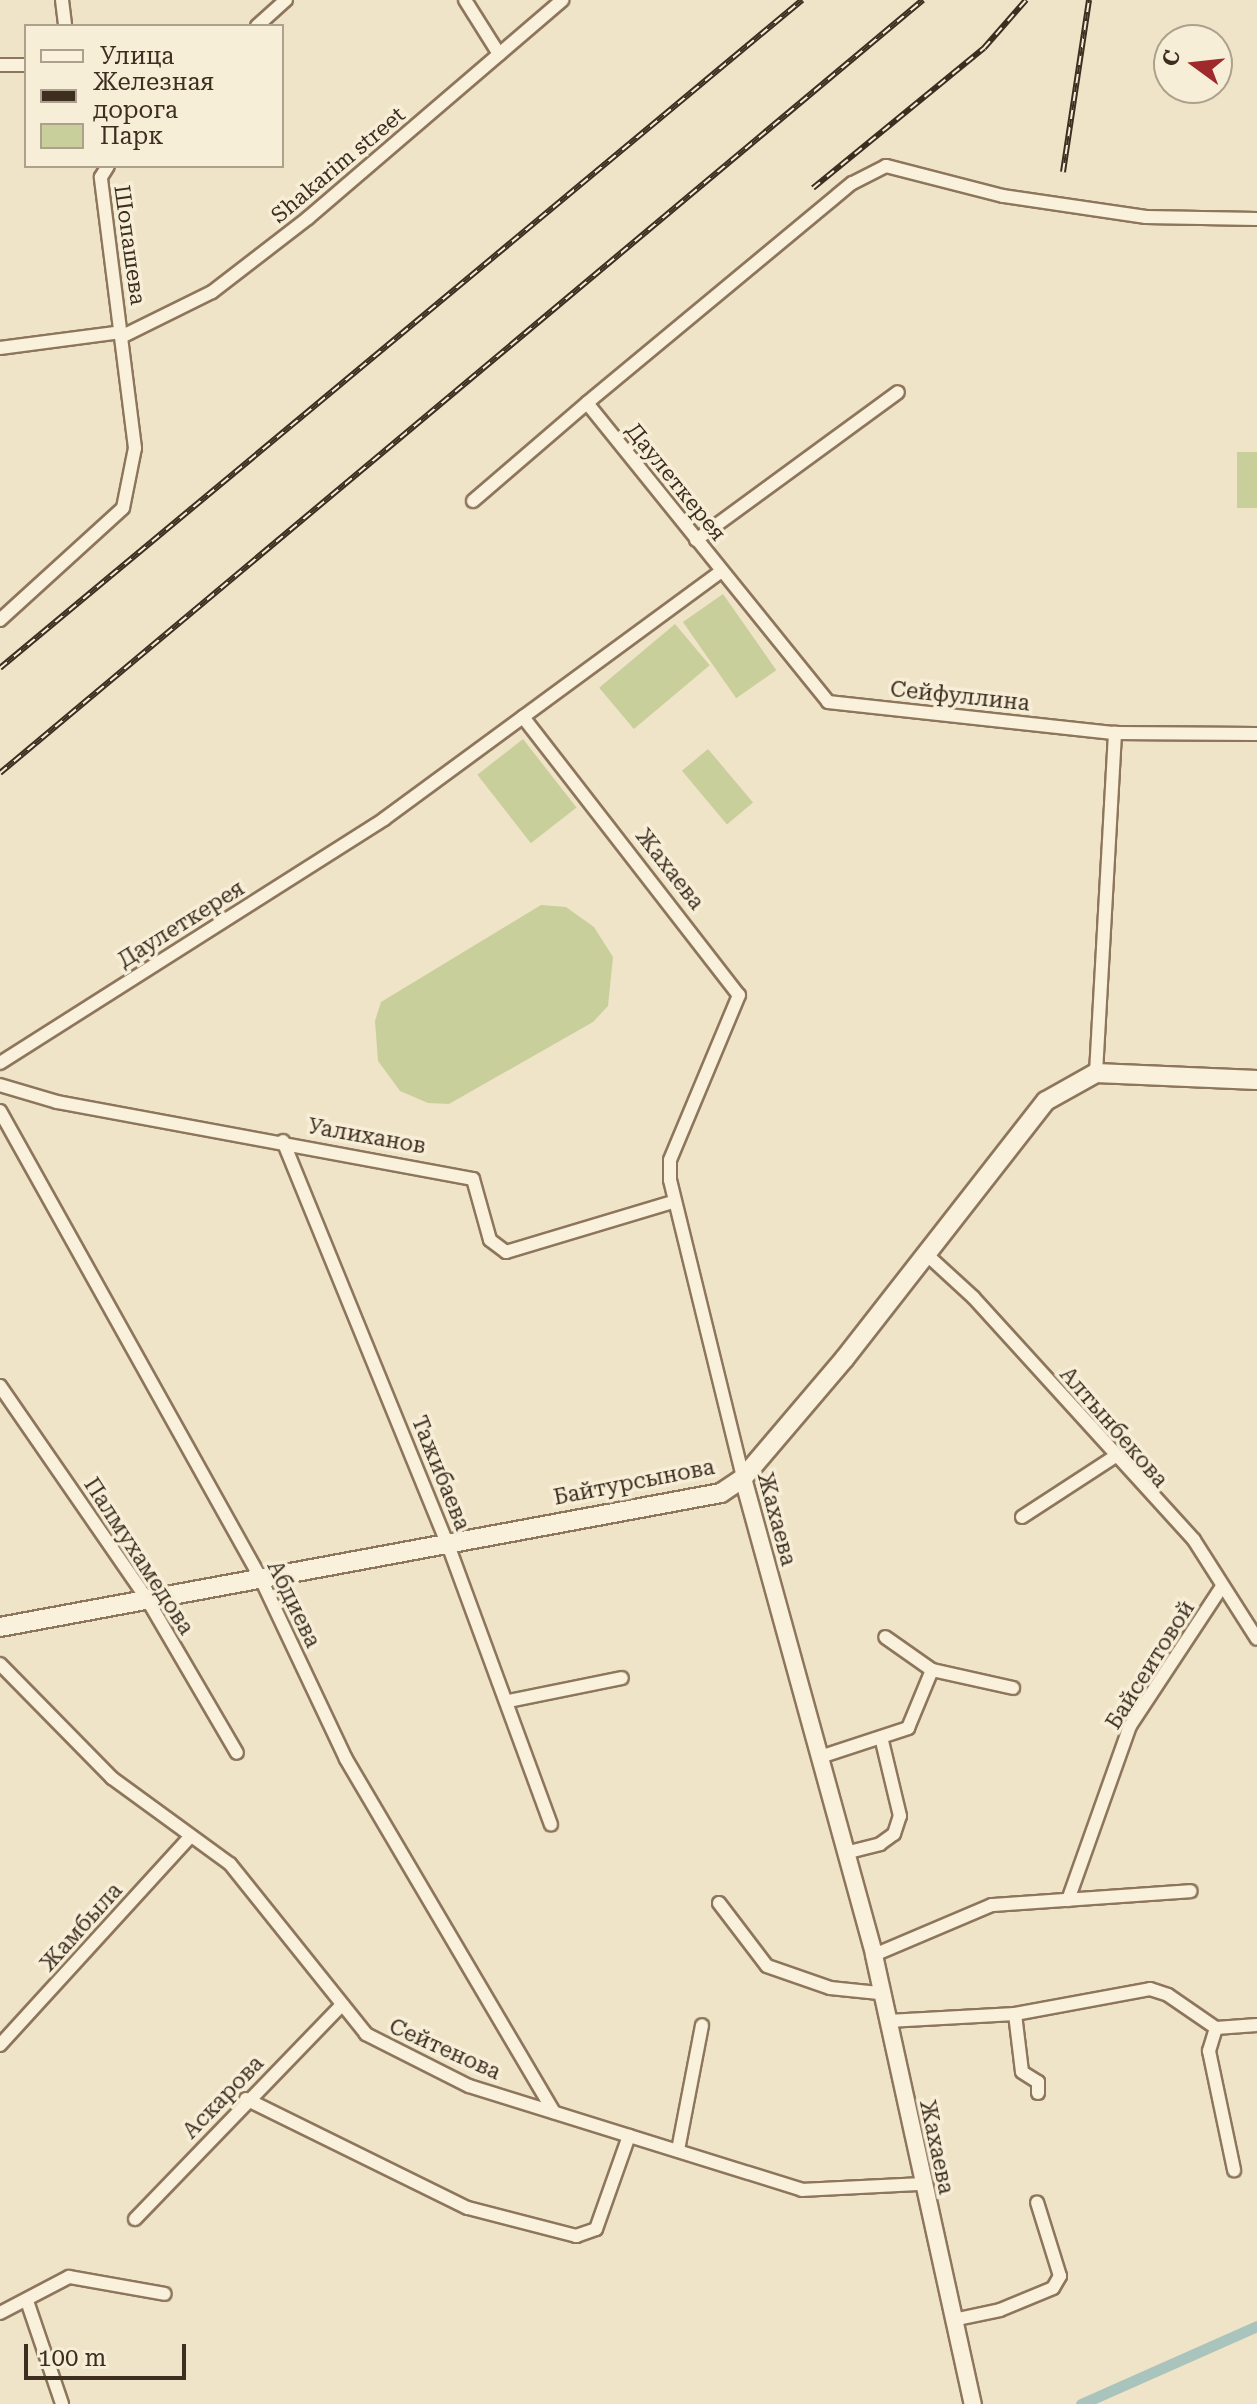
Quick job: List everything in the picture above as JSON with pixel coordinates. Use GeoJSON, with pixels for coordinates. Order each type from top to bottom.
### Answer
{"type":"FeatureCollection","features":[{"type":"Feature","properties":{"kind":"main road"},"geometry":{"type":"LineString","coordinates":[[1096,1073],[1257,1080]]}},
{"type":"Feature","properties":{"kind":"main road","name":"Байтурсынова"},"geometry":{"type":"LineString","coordinates":[[0,1627],[721,1493],[743,1478],[1046,1101],[1096,1073]]}},
{"type":"Feature","properties":{"kind":"street"},"geometry":{"type":"LineString","coordinates":[[62,0],[65,24]]}},
{"type":"Feature","properties":{"kind":"street"},"geometry":{"type":"LineString","coordinates":[[259,24],[286,0]]}},
{"type":"Feature","properties":{"kind":"street"},"geometry":{"type":"LineString","coordinates":[[465,0],[499,54]]}},
{"type":"Feature","properties":{"kind":"street","name":"Shakarim street"},"geometry":{"type":"LineString","coordinates":[[0,348],[122,334],[212,292],[562,0]]}},
{"type":"Feature","properties":{"kind":"street"},"geometry":{"type":"LineString","coordinates":[[0,65],[24,65]]}},
{"type":"Feature","properties":{"kind":"street"},"geometry":{"type":"LineString","coordinates":[[473,501],[852,183],[886,166],[1003,196],[1146,217],[1257,219]]}},
{"type":"Feature","properties":{"kind":"street","name":"Шопашева"},"geometry":{"type":"LineString","coordinates":[[0,620],[123,508],[135,448],[101,177],[107,168]]}},
{"type":"Feature","properties":{"kind":"street"},"geometry":{"type":"LineString","coordinates":[[696,540],[898,392]]}},
{"type":"Feature","properties":{"kind":"street","name":"Даулеткерея"},"geometry":{"type":"LineString","coordinates":[[0,1063],[384,819],[721,571],[587,403]]}},
{"type":"Feature","properties":{"kind":"street","name":"Сейфуллина"},"geometry":{"type":"LineString","coordinates":[[721,571],[828,702],[1115,733],[1257,734]]}},
{"type":"Feature","properties":{"kind":"street","name":"Жахаева"},"geometry":{"type":"LineString","coordinates":[[523,717],[739,995],[670,1160],[673,1202],[743,1478],[874,1955],[879,1993],[888,2021],[973,2404]]}},
{"type":"Feature","properties":{"kind":"street"},"geometry":{"type":"LineString","coordinates":[[1096,1073],[1115,733]]}},
{"type":"Feature","properties":{"kind":"street","name":"Уалиханов"},"geometry":{"type":"LineString","coordinates":[[0,1085],[57,1102],[283,1141],[473,1179],[490,1240],[506,1252],[673,1202]]}},
{"type":"Feature","properties":{"kind":"street","name":"Абдиева"},"geometry":{"type":"LineString","coordinates":[[0,1111],[260,1577],[346,1759],[554,2112]]}},
{"type":"Feature","properties":{"kind":"street","name":"Тажибаева"},"geometry":{"type":"LineString","coordinates":[[283,1141],[447,1542],[509,1701],[551,1824]]}},
{"type":"Feature","properties":{"kind":"street","name":"Алтынбекова"},"geometry":{"type":"LineString","coordinates":[[926,1254],[973,1297],[1114,1457],[1194,1540],[1221,1588],[1257,1639]]}},
{"type":"Feature","properties":{"kind":"street","name":"Палмухамедова"},"geometry":{"type":"LineString","coordinates":[[0,1386],[147,1599],[237,1753]]}},
{"type":"Feature","properties":{"kind":"street"},"geometry":{"type":"LineString","coordinates":[[1022,1517],[1114,1457]]}},
{"type":"Feature","properties":{"kind":"street","name":"Байсеитовой"},"geometry":{"type":"LineString","coordinates":[[1068,1900],[1130,1726],[1221,1588]]}},
{"type":"Feature","properties":{"kind":"street"},"geometry":{"type":"LineString","coordinates":[[885,1637],[932,1670],[1013,1688]]}},
{"type":"Feature","properties":{"kind":"street","name":"Сейтенова"},"geometry":{"type":"LineString","coordinates":[[0,1664],[112,1778],[230,1864],[366,2034],[469,2086],[802,2190],[922,2184]]}},
{"type":"Feature","properties":{"kind":"street"},"geometry":{"type":"LineString","coordinates":[[820,1757],[908,1728],[932,1670]]}},
{"type":"Feature","properties":{"kind":"street"},"geometry":{"type":"LineString","coordinates":[[509,1701],[622,1678]]}},
{"type":"Feature","properties":{"kind":"street"},"geometry":{"type":"LineString","coordinates":[[845,1853],[880,1844],[894,1834],[900,1816],[881,1737]]}},
{"type":"Feature","properties":{"kind":"street","name":"Жамбыла"},"geometry":{"type":"LineString","coordinates":[[0,2045],[191,1836]]}},
{"type":"Feature","properties":{"kind":"street"},"geometry":{"type":"LineString","coordinates":[[874,1955],[992,1905],[1191,1891]]}},
{"type":"Feature","properties":{"kind":"street"},"geometry":{"type":"LineString","coordinates":[[719,1903],[767,1966],[830,1988],[879,1993]]}},
{"type":"Feature","properties":{"kind":"street"},"geometry":{"type":"LineString","coordinates":[[888,2021],[1015,2014],[1150,1989],[1168,1995],[1216,2028],[1257,2025]]}},
{"type":"Feature","properties":{"kind":"street","name":"Аскарова"},"geometry":{"type":"LineString","coordinates":[[135,2219],[246,2099],[342,2005]]}},
{"type":"Feature","properties":{"kind":"street"},"geometry":{"type":"LineString","coordinates":[[1015,2014],[1022,2072],[1038,2082],[1038,2093]]}},
{"type":"Feature","properties":{"kind":"street"},"geometry":{"type":"LineString","coordinates":[[678,2150],[702,2025]]}},
{"type":"Feature","properties":{"kind":"street"},"geometry":{"type":"LineString","coordinates":[[1216,2028],[1209,2051],[1234,2170]]}},
{"type":"Feature","properties":{"kind":"street"},"geometry":{"type":"LineString","coordinates":[[246,2099],[468,2208],[576,2236],[596,2229],[629,2136]]}},
{"type":"Feature","properties":{"kind":"street"},"geometry":{"type":"LineString","coordinates":[[953,2320],[1000,2310],[1053,2288],[1060,2276],[1037,2202]]}},
{"type":"Feature","properties":{"kind":"street"},"geometry":{"type":"LineString","coordinates":[[0,2313],[69,2277],[165,2294]]}},
{"type":"Feature","properties":{"kind":"street"},"geometry":{"type":"LineString","coordinates":[[27,2301],[62,2404]]}},
{"type":"Feature","properties":{"kind":"green space"},"geometry":{"type":"Polygon","coordinates":[[[1237,452],[1257,452],[1257,508],[1237,508],[1237,452]]]}},
{"type":"Feature","properties":{"kind":"green space"},"geometry":{"type":"Polygon","coordinates":[[[723,594],[776,670],[736,698],[683,622],[723,594]]]}},
{"type":"Feature","properties":{"kind":"green space"},"geometry":{"type":"Polygon","coordinates":[[[675,624],[710,665],[634,729],[599,688],[675,624]]]}},
{"type":"Feature","properties":{"kind":"green space"},"geometry":{"type":"Polygon","coordinates":[[[523,739],[577,808],[531,843],[477,775],[523,739]]]}},
{"type":"Feature","properties":{"kind":"green space"},"geometry":{"type":"Polygon","coordinates":[[[708,749],[753,803],[727,824],[682,771],[708,749]]]}},
{"type":"Feature","properties":{"kind":"green space"},"geometry":{"type":"Polygon","coordinates":[[[541,905],[566,907],[594,927],[613,957],[608,1006],[593,1022],[449,1104],[428,1103],[400,1091],[378,1061],[375,1021],[381,1002],[541,905]]]}},
{"type":"Feature","properties":{"kind":"waterway"},"geometry":{"type":"LineString","coordinates":[[1081,2404],[1257,2326]]}},
{"type":"Feature","properties":{"kind":"railway"},"geometry":{"type":"LineString","coordinates":[[0,668],[802,0]]}},
{"type":"Feature","properties":{"kind":"railway"},"geometry":{"type":"LineString","coordinates":[[0,773],[923,0]]}},
{"type":"Feature","properties":{"kind":"railway"},"geometry":{"type":"LineString","coordinates":[[813,188],[984,48],[1026,0]]}},
{"type":"Feature","properties":{"kind":"railway"},"geometry":{"type":"LineString","coordinates":[[1063,172],[1089,0]]}}]}
